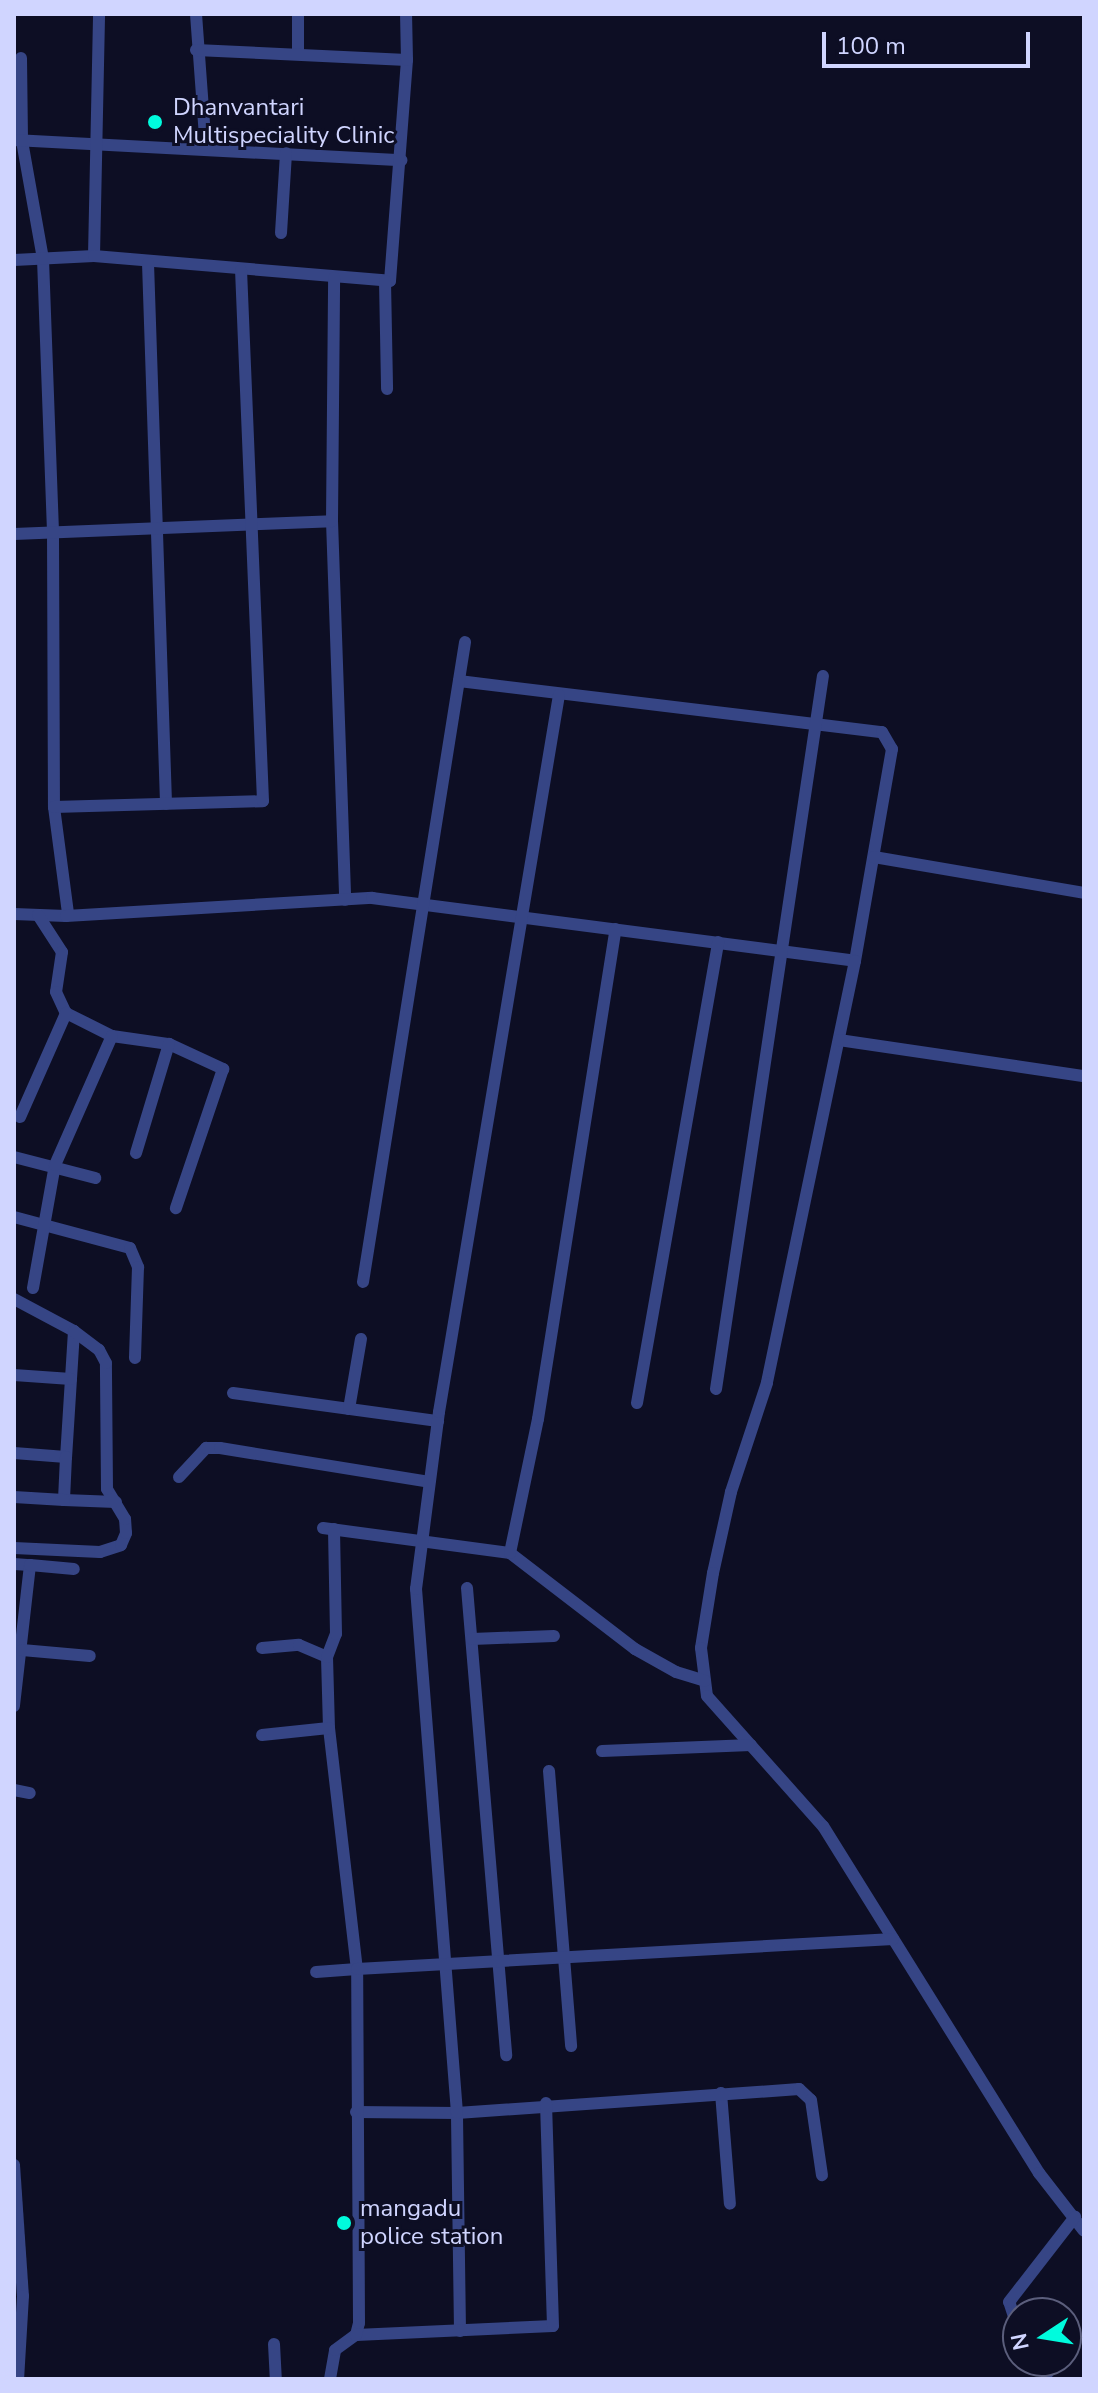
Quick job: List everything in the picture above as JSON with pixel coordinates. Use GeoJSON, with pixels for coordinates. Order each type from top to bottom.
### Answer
{"type":"FeatureCollection","features":[{"type":"Feature","properties":{"kind":"street"},"geometry":{"type":"LineString","coordinates":[[94,256],[99,143],[99,14]]}},
{"type":"Feature","properties":{"kind":"street"},"geometry":{"type":"LineString","coordinates":[[196,14],[196,50],[206,149]]}},
{"type":"Feature","properties":{"kind":"street"},"geometry":{"type":"LineString","coordinates":[[298,14],[298,54]]}},
{"type":"Feature","properties":{"kind":"street"},"geometry":{"type":"LineString","coordinates":[[14,260],[94,256],[148,263],[390,281],[407,60],[406,14]]}},
{"type":"Feature","properties":{"kind":"street"},"geometry":{"type":"LineString","coordinates":[[196,50],[407,60]]}},
{"type":"Feature","properties":{"kind":"street"},"geometry":{"type":"LineString","coordinates":[[21,58],[18,141],[43,259],[53,532],[54,807],[68,914]]}},
{"type":"Feature","properties":{"kind":"street"},"geometry":{"type":"LineString","coordinates":[[18,141],[401,160]]}},
{"type":"Feature","properties":{"kind":"street"},"geometry":{"type":"LineString","coordinates":[[281,233],[286,153]]}},
{"type":"Feature","properties":{"kind":"street"},"geometry":{"type":"LineString","coordinates":[[148,263],[166,804]]}},
{"type":"Feature","properties":{"kind":"street"},"geometry":{"type":"LineString","coordinates":[[54,807],[263,801],[248,524],[241,270]]}},
{"type":"Feature","properties":{"kind":"street"},"geometry":{"type":"LineString","coordinates":[[334,278],[332,521],[345,900]]}},
{"type":"Feature","properties":{"kind":"street"},"geometry":{"type":"LineString","coordinates":[[385,281],[387,389]]}},
{"type":"Feature","properties":{"kind":"street"},"geometry":{"type":"LineString","coordinates":[[14,534],[332,521]]}},
{"type":"Feature","properties":{"kind":"street"},"geometry":{"type":"LineString","coordinates":[[363,1282],[426,905],[465,642]]}},
{"type":"Feature","properties":{"kind":"street"},"geometry":{"type":"LineString","coordinates":[[716,1389],[779,951],[823,676]]}},
{"type":"Feature","properties":{"kind":"street"},"geometry":{"type":"LineString","coordinates":[[459,681],[882,732],[889,738],[892,749],[839,1040],[767,1383],[731,1492],[701,1648],[707,1696],[823,1826],[1039,2173],[1080,2221],[1013,2297]]}},
{"type":"Feature","properties":{"kind":"street"},"geometry":{"type":"LineString","coordinates":[[460,2331],[457,2113],[418,1641],[420,1540],[559,695]]}},
{"type":"Feature","properties":{"kind":"street"},"geometry":{"type":"LineString","coordinates":[[874,857],[1084,889]]}},
{"type":"Feature","properties":{"kind":"street"},"geometry":{"type":"LineString","coordinates":[[14,914],[345,900],[426,905],[855,961]]}},
{"type":"Feature","properties":{"kind":"street"},"geometry":{"type":"LineString","coordinates":[[38,915],[62,952],[56,992],[66,1013],[112,1036],[169,1044],[223,1069],[176,1208]]}},
{"type":"Feature","properties":{"kind":"street"},"geometry":{"type":"LineString","coordinates":[[510,1553],[538,1419],[616,929]]}},
{"type":"Feature","properties":{"kind":"street"},"geometry":{"type":"LineString","coordinates":[[637,1403],[718,942]]}},
{"type":"Feature","properties":{"kind":"street"},"geometry":{"type":"LineString","coordinates":[[20,1117],[66,1013]]}},
{"type":"Feature","properties":{"kind":"street"},"geometry":{"type":"LineString","coordinates":[[33,1288],[41,1223],[55,1165],[112,1036]]}},
{"type":"Feature","properties":{"kind":"street"},"geometry":{"type":"LineString","coordinates":[[839,1040],[1084,1076]]}},
{"type":"Feature","properties":{"kind":"street"},"geometry":{"type":"LineString","coordinates":[[136,1153],[169,1044]]}},
{"type":"Feature","properties":{"kind":"street"},"geometry":{"type":"LineString","coordinates":[[14,1157],[55,1165],[95,1178]]}},
{"type":"Feature","properties":{"kind":"street"},"geometry":{"type":"LineString","coordinates":[[14,1217],[116,1241],[136,1257],[135,1358]]}},
{"type":"Feature","properties":{"kind":"street"},"geometry":{"type":"LineString","coordinates":[[14,1299],[74,1331],[99,1350],[106,1363],[107,1489],[116,1502],[126,1533],[112,1550],[14,1548]]}},
{"type":"Feature","properties":{"kind":"street"},"geometry":{"type":"LineString","coordinates":[[64,1500],[74,1331]]}},
{"type":"Feature","properties":{"kind":"street"},"geometry":{"type":"LineString","coordinates":[[349,1409],[361,1339]]}},
{"type":"Feature","properties":{"kind":"street"},"geometry":{"type":"LineString","coordinates":[[14,1375],[71,1379]]}},
{"type":"Feature","properties":{"kind":"street"},"geometry":{"type":"LineString","coordinates":[[233,1393],[438,1421]]}},
{"type":"Feature","properties":{"kind":"street"},"geometry":{"type":"LineString","coordinates":[[179,1477],[197,1455],[220,1448],[429,1482]]}},
{"type":"Feature","properties":{"kind":"street"},"geometry":{"type":"LineString","coordinates":[[14,1453],[66,1457]]}},
{"type":"Feature","properties":{"kind":"street"},"geometry":{"type":"LineString","coordinates":[[14,1497],[116,1502]]}},
{"type":"Feature","properties":{"kind":"street"},"geometry":{"type":"LineString","coordinates":[[356,2335],[357,1969],[329,1728],[327,1657],[336,1634],[328,1528],[510,1553],[635,1649],[676,1672],[705,1681]]}},
{"type":"Feature","properties":{"kind":"street"},"geometry":{"type":"LineString","coordinates":[[14,1564],[74,1569]]}},
{"type":"Feature","properties":{"kind":"street"},"geometry":{"type":"LineString","coordinates":[[14,1706],[30,1565]]}},
{"type":"Feature","properties":{"kind":"street"},"geometry":{"type":"LineString","coordinates":[[467,1588],[506,2055]]}},
{"type":"Feature","properties":{"kind":"street"},"geometry":{"type":"LineString","coordinates":[[472,1639],[554,1636]]}},
{"type":"Feature","properties":{"kind":"street"},"geometry":{"type":"LineString","coordinates":[[262,1648],[299,1645],[327,1657]]}},
{"type":"Feature","properties":{"kind":"street"},"geometry":{"type":"LineString","coordinates":[[22,1650],[90,1656]]}},
{"type":"Feature","properties":{"kind":"street"},"geometry":{"type":"LineString","coordinates":[[262,1735],[329,1728]]}},
{"type":"Feature","properties":{"kind":"street"},"geometry":{"type":"LineString","coordinates":[[602,1751],[751,1745]]}},
{"type":"Feature","properties":{"kind":"street"},"geometry":{"type":"LineString","coordinates":[[549,1771],[571,2046]]}},
{"type":"Feature","properties":{"kind":"street"},"geometry":{"type":"LineString","coordinates":[[14,1790],[30,1793]]}},
{"type":"Feature","properties":{"kind":"street"},"geometry":{"type":"LineString","coordinates":[[316,1972],[893,1939]]}},
{"type":"Feature","properties":{"kind":"street"},"geometry":{"type":"LineString","coordinates":[[356,2112],[457,2113],[546,2103],[799,2089],[806,2094],[822,2175]]}},
{"type":"Feature","properties":{"kind":"street"},"geometry":{"type":"LineString","coordinates":[[721,2093],[730,2204]]}},
{"type":"Feature","properties":{"kind":"street"},"geometry":{"type":"LineString","coordinates":[[330,2379],[335,2350],[356,2335],[553,2326],[546,2103]]}},
{"type":"Feature","properties":{"kind":"street"},"geometry":{"type":"LineString","coordinates":[[14,2165],[23,2296],[18,2379]]}},
{"type":"Feature","properties":{"kind":"street"},"geometry":{"type":"LineString","coordinates":[[274,2344],[276,2379]]}},
{"type":"Feature","properties":{"kind":"place","name":"Dhanvantari Multispeciality Clinic"},"geometry":{"type":"Point","coordinates":[155,122]}},
{"type":"Feature","properties":{"kind":"place","name":"mangadu police station"},"geometry":{"type":"Point","coordinates":[344,2223]}}]}
